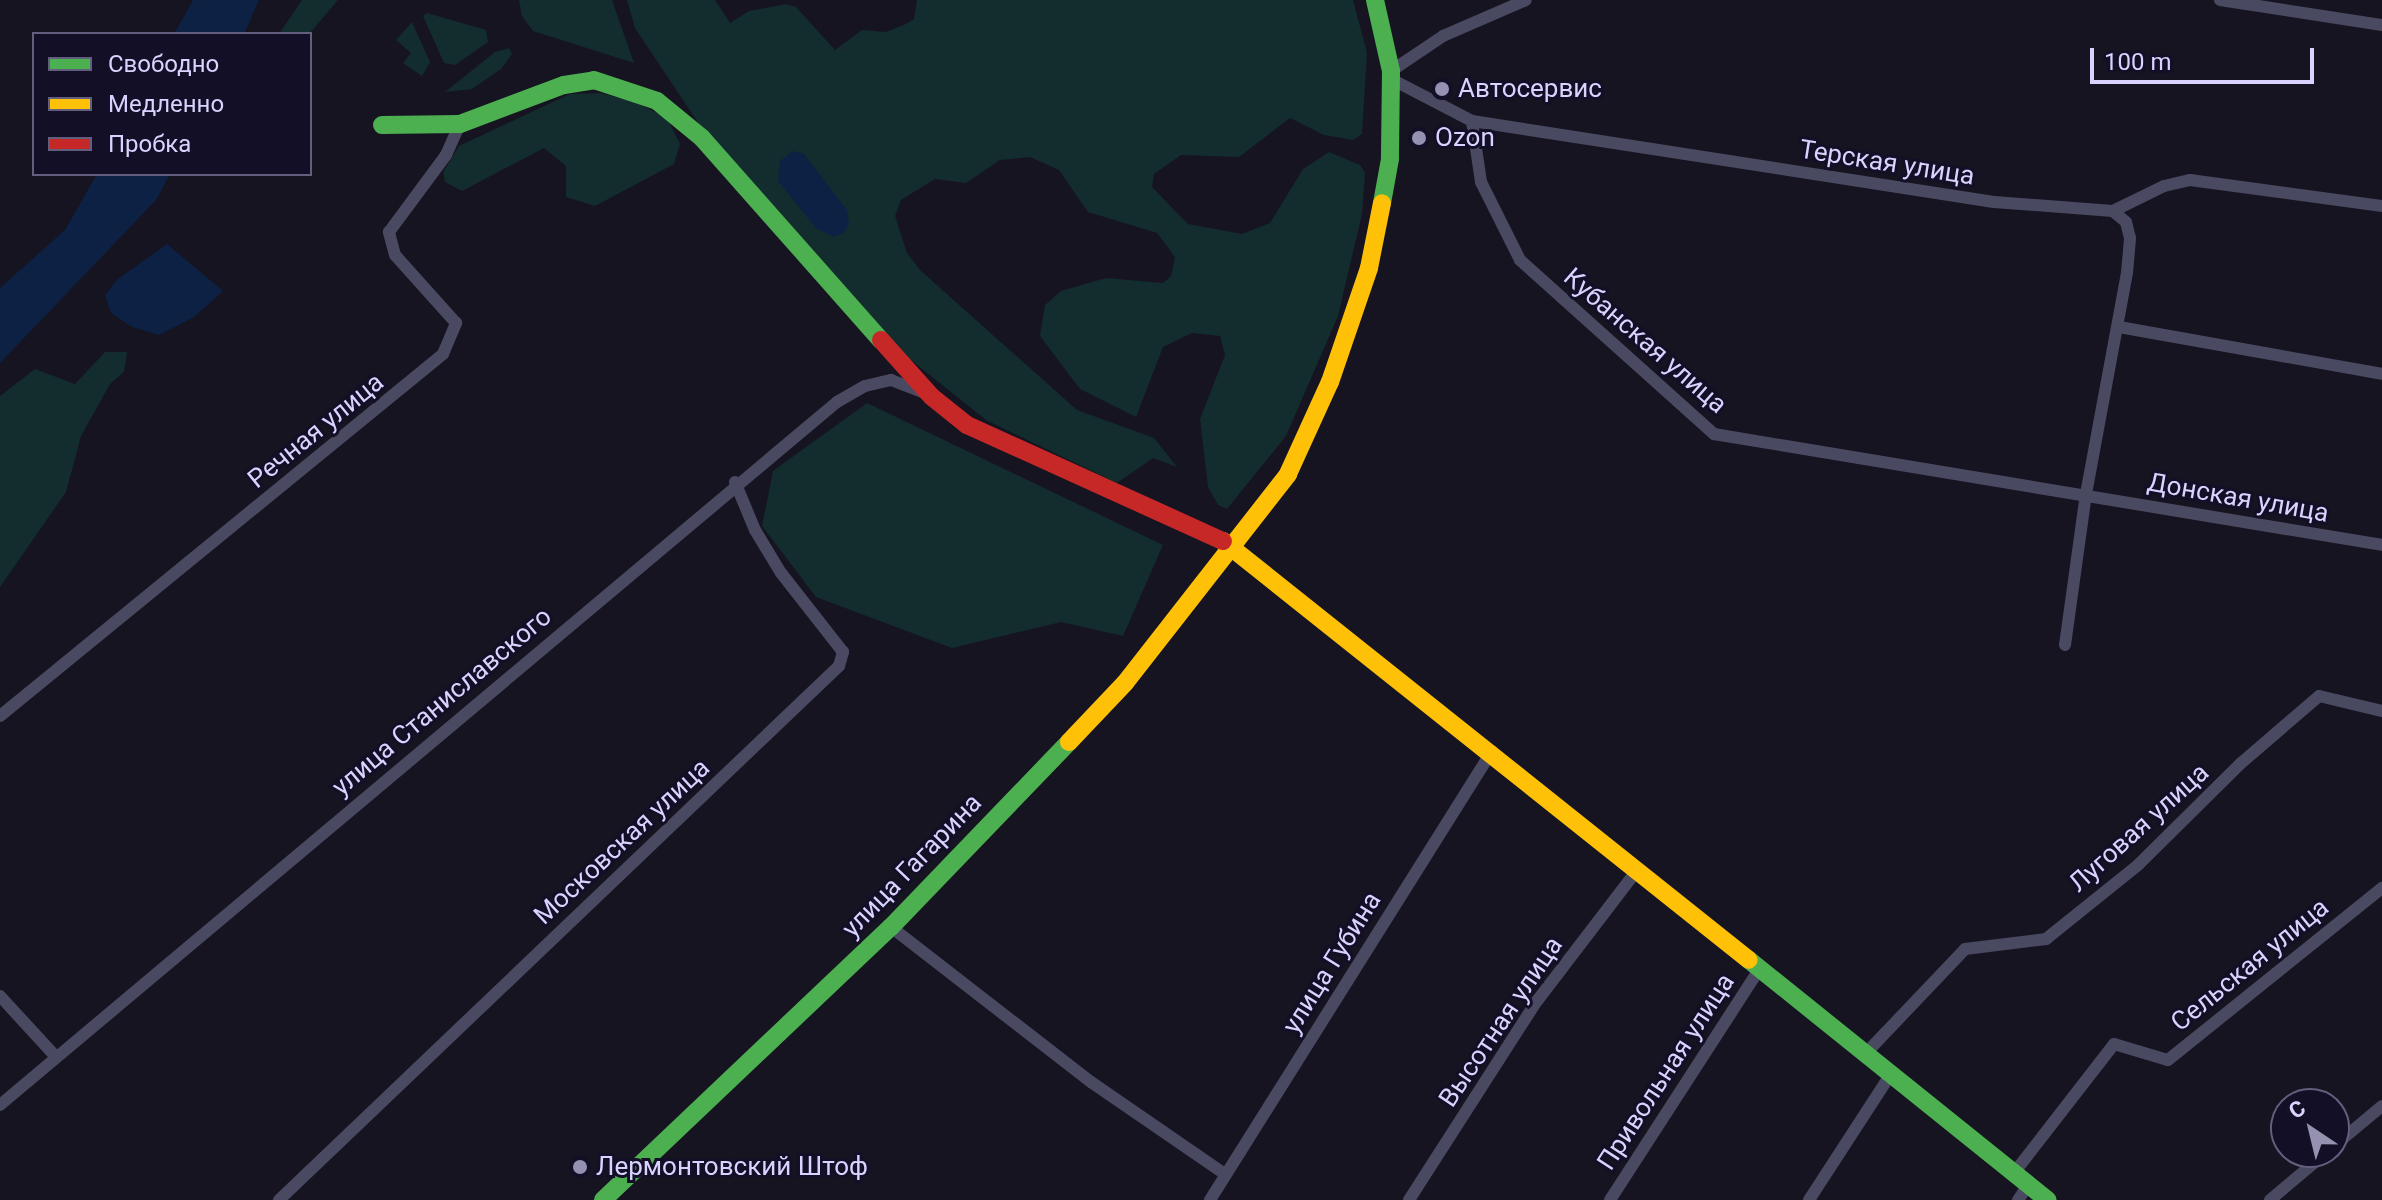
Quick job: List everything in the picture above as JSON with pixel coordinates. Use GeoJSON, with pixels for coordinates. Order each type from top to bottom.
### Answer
{"type":"FeatureCollection","features":[{"type":"Feature","properties":{"kind":"street","name":"улица Гагарина"},"geometry":{"type":"LineString","coordinates":[[603,1200],[891,927],[1125,683],[1288,474],[1330,382],[1369,268],[1390,159],[1391,75],[1375,0]]}},
{"type":"Feature","properties":{"kind":"street"},"geometry":{"type":"LineString","coordinates":[[1391,75],[1443,36],[1526,0]]}},
{"type":"Feature","properties":{"kind":"street"},"geometry":{"type":"LineString","coordinates":[[2220,0],[2382,25]]}},
{"type":"Feature","properties":{"kind":"street","name":"Терская улица"},"geometry":{"type":"LineString","coordinates":[[1391,75],[1472,121],[1994,202],[2113,211]]}},
{"type":"Feature","properties":{"kind":"street"},"geometry":{"type":"LineString","coordinates":[[382,125],[460,124],[564,85],[594,80],[657,101],[702,138],[932,397],[967,425],[1017,452],[1234,546],[1492,751],[1635,873],[1868,1051],[2020,1186],[2047,1200]]}},
{"type":"Feature","properties":{"kind":"street","name":"Кубанская улица"},"geometry":{"type":"LineString","coordinates":[[1472,121],[1481,182],[1520,260],[1714,434],[2086,494]]}},
{"type":"Feature","properties":{"kind":"street","name":"Речная улица"},"geometry":{"type":"LineString","coordinates":[[0,716],[443,354],[456,323],[395,255],[389,232],[432,176],[460,124]]}},
{"type":"Feature","properties":{"kind":"street"},"geometry":{"type":"LineString","coordinates":[[2065,645],[2086,494],[2119,327],[2130,238],[2126,222],[2113,211],[2164,186],[2190,180],[2382,206]]}},
{"type":"Feature","properties":{"kind":"street"},"geometry":{"type":"LineString","coordinates":[[2119,327],[2382,374]]}},
{"type":"Feature","properties":{"kind":"street","name":"улица Станиславского"},"geometry":{"type":"LineString","coordinates":[[0,1105],[735,482],[837,402],[865,386],[891,380],[932,397]]}},
{"type":"Feature","properties":{"kind":"street","name":"Московская улица"},"geometry":{"type":"LineString","coordinates":[[279,1200],[839,666],[843,652],[781,573],[735,482]]}},
{"type":"Feature","properties":{"kind":"street","name":"Донская улица"},"geometry":{"type":"LineString","coordinates":[[2086,494],[2382,545]]}},
{"type":"Feature","properties":{"kind":"street","name":"Луговая улица"},"geometry":{"type":"LineString","coordinates":[[1868,1051],[1965,949],[2046,939],[2138,865],[2240,764],[2319,696],[2382,711]]}},
{"type":"Feature","properties":{"kind":"street","name":"улица Губина"},"geometry":{"type":"LineString","coordinates":[[1210,1200],[1492,751]]}},
{"type":"Feature","properties":{"kind":"street","name":"Высотная улица"},"geometry":{"type":"LineString","coordinates":[[1409,1200],[1537,1001],[1635,873]]}},
{"type":"Feature","properties":{"kind":"street","name":"Сельская улица"},"geometry":{"type":"LineString","coordinates":[[2020,1186],[2114,1044],[2168,1060],[2382,888]]}},
{"type":"Feature","properties":{"kind":"street"},"geometry":{"type":"LineString","coordinates":[[891,927],[1079,1074],[1225,1174]]}},
{"type":"Feature","properties":{"kind":"street","name":"Привольная улица"},"geometry":{"type":"LineString","coordinates":[[1610,1200],[1760,968]]}},
{"type":"Feature","properties":{"kind":"street"},"geometry":{"type":"LineString","coordinates":[[0,996],[56,1057]]}},
{"type":"Feature","properties":{"kind":"street"},"geometry":{"type":"LineString","coordinates":[[1809,1200],[1892,1072]]}},
{"type":"Feature","properties":{"kind":"street"},"geometry":{"type":"LineString","coordinates":[[2350,1133],[2382,1106]]}},
{"type":"Feature","properties":{"kind":"street"},"geometry":{"type":"LineString","coordinates":[[2270,1200],[2308,1168]]}},
{"type":"Feature","properties":{"kind":"green space"},"geometry":{"type":"Polygon","coordinates":[[[302,0],[338,0],[311,32],[280,32],[302,0]]]}},
{"type":"Feature","properties":{"kind":"green space"},"geometry":{"type":"Polygon","coordinates":[[[519,0],[612,0],[634,63],[533,31],[522,16],[519,0]]]}},
{"type":"Feature","properties":{"kind":"green space"},"geometry":{"type":"Polygon","coordinates":[[[627,0],[715,0],[730,23],[749,11],[786,4],[796,7],[835,50],[862,30],[886,32],[906,24],[914,19],[917,0],[1353,0],[1367,53],[1362,134],[1353,140],[1324,135],[1290,118],[1239,157],[1181,155],[1154,174],[1152,187],[1188,224],[1242,234],[1270,223],[1303,169],[1329,152],[1360,165],[1365,173],[1362,214],[1338,316],[1286,436],[1227,509],[1218,505],[1208,487],[1200,419],[1225,355],[1220,336],[1192,333],[1163,347],[1136,417],[1080,389],[1040,336],[1045,305],[1061,291],[1106,278],[1163,283],[1171,276],[1175,257],[1157,233],[1088,212],[1059,170],[1030,157],[1000,160],[966,183],[935,179],[901,200],[895,216],[907,253],[920,270],[1077,410],[1154,438],[1177,467],[1153,458],[1117,483],[986,420],[906,356],[703,130],[635,28],[627,0]]]}},
{"type":"Feature","properties":{"kind":"green space"},"geometry":{"type":"Polygon","coordinates":[[[427,13],[486,30],[488,42],[455,65],[444,63],[423,16],[427,13]]]}},
{"type":"Feature","properties":{"kind":"green space"},"geometry":{"type":"Polygon","coordinates":[[[412,22],[430,62],[422,76],[403,63],[411,53],[396,40],[412,22]]]}},
{"type":"Feature","properties":{"kind":"green space"},"geometry":{"type":"Polygon","coordinates":[[[509,48],[512,54],[501,69],[472,89],[445,92],[495,52],[509,48]]]}},
{"type":"Feature","properties":{"kind":"green space"},"geometry":{"type":"Polygon","coordinates":[[[601,93],[635,102],[667,118],[680,144],[674,164],[595,206],[566,197],[566,166],[544,148],[462,191],[445,182],[443,172],[459,146],[570,94],[601,93]]]}},
{"type":"Feature","properties":{"kind":"green space"},"geometry":{"type":"Polygon","coordinates":[[[105,352],[127,352],[124,372],[110,384],[81,436],[66,492],[0,587],[0,396],[35,369],[75,384],[105,352]]]}},
{"type":"Feature","properties":{"kind":"green space"},"geometry":{"type":"Polygon","coordinates":[[[867,403],[1163,545],[1123,636],[1061,622],[952,648],[816,597],[762,526],[773,471],[867,403]]]}},
{"type":"Feature","properties":{"kind":"water"},"geometry":{"type":"Polygon","coordinates":[[[193,0],[259,0],[245,32],[175,32],[193,0]]]}},
{"type":"Feature","properties":{"kind":"water"},"geometry":{"type":"Polygon","coordinates":[[[793,151],[804,154],[847,210],[849,225],[843,233],[834,237],[816,228],[778,181],[780,161],[793,151]]]}},
{"type":"Feature","properties":{"kind":"water"},"geometry":{"type":"Polygon","coordinates":[[[96,176],[169,176],[156,200],[0,363],[0,288],[65,230],[96,176]]]}},
{"type":"Feature","properties":{"kind":"water"},"geometry":{"type":"Polygon","coordinates":[[[167,244],[223,291],[194,317],[159,335],[132,327],[111,313],[105,295],[118,279],[167,244]]]}},
{"type":"Feature","properties":{"kind":"traffic: fast"},"geometry":{"type":"LineString","coordinates":[[1375,0],[1391,71],[1390,159],[1382,203]]}},
{"type":"Feature","properties":{"kind":"traffic: fast"},"geometry":{"type":"LineString","coordinates":[[382,125],[460,124],[564,85],[594,80],[657,101],[702,138],[881,340]]}},
{"type":"Feature","properties":{"kind":"traffic: fast"},"geometry":{"type":"LineString","coordinates":[[603,1200],[891,927],[1069,742]]}},
{"type":"Feature","properties":{"kind":"traffic: fast"},"geometry":{"type":"LineString","coordinates":[[1749,960],[2047,1200]]}},
{"type":"Feature","properties":{"kind":"traffic: slow"},"geometry":{"type":"LineString","coordinates":[[1069,742],[1125,683],[1288,474],[1330,382],[1369,268],[1382,203]]}},
{"type":"Feature","properties":{"kind":"traffic: slow"},"geometry":{"type":"LineString","coordinates":[[1223,541],[1749,960]]}},
{"type":"Feature","properties":{"kind":"traffic: jam"},"geometry":{"type":"LineString","coordinates":[[881,340],[932,397],[967,425],[1223,541]]}},
{"type":"Feature","properties":{"kind":"place","name":"Автосервис"},"geometry":{"type":"Point","coordinates":[1442,89]}},
{"type":"Feature","properties":{"kind":"place","name":"Ozon"},"geometry":{"type":"Point","coordinates":[1419,138]}},
{"type":"Feature","properties":{"kind":"place","name":"Лермонтовский Штоф"},"geometry":{"type":"Point","coordinates":[580,1167]}}]}
